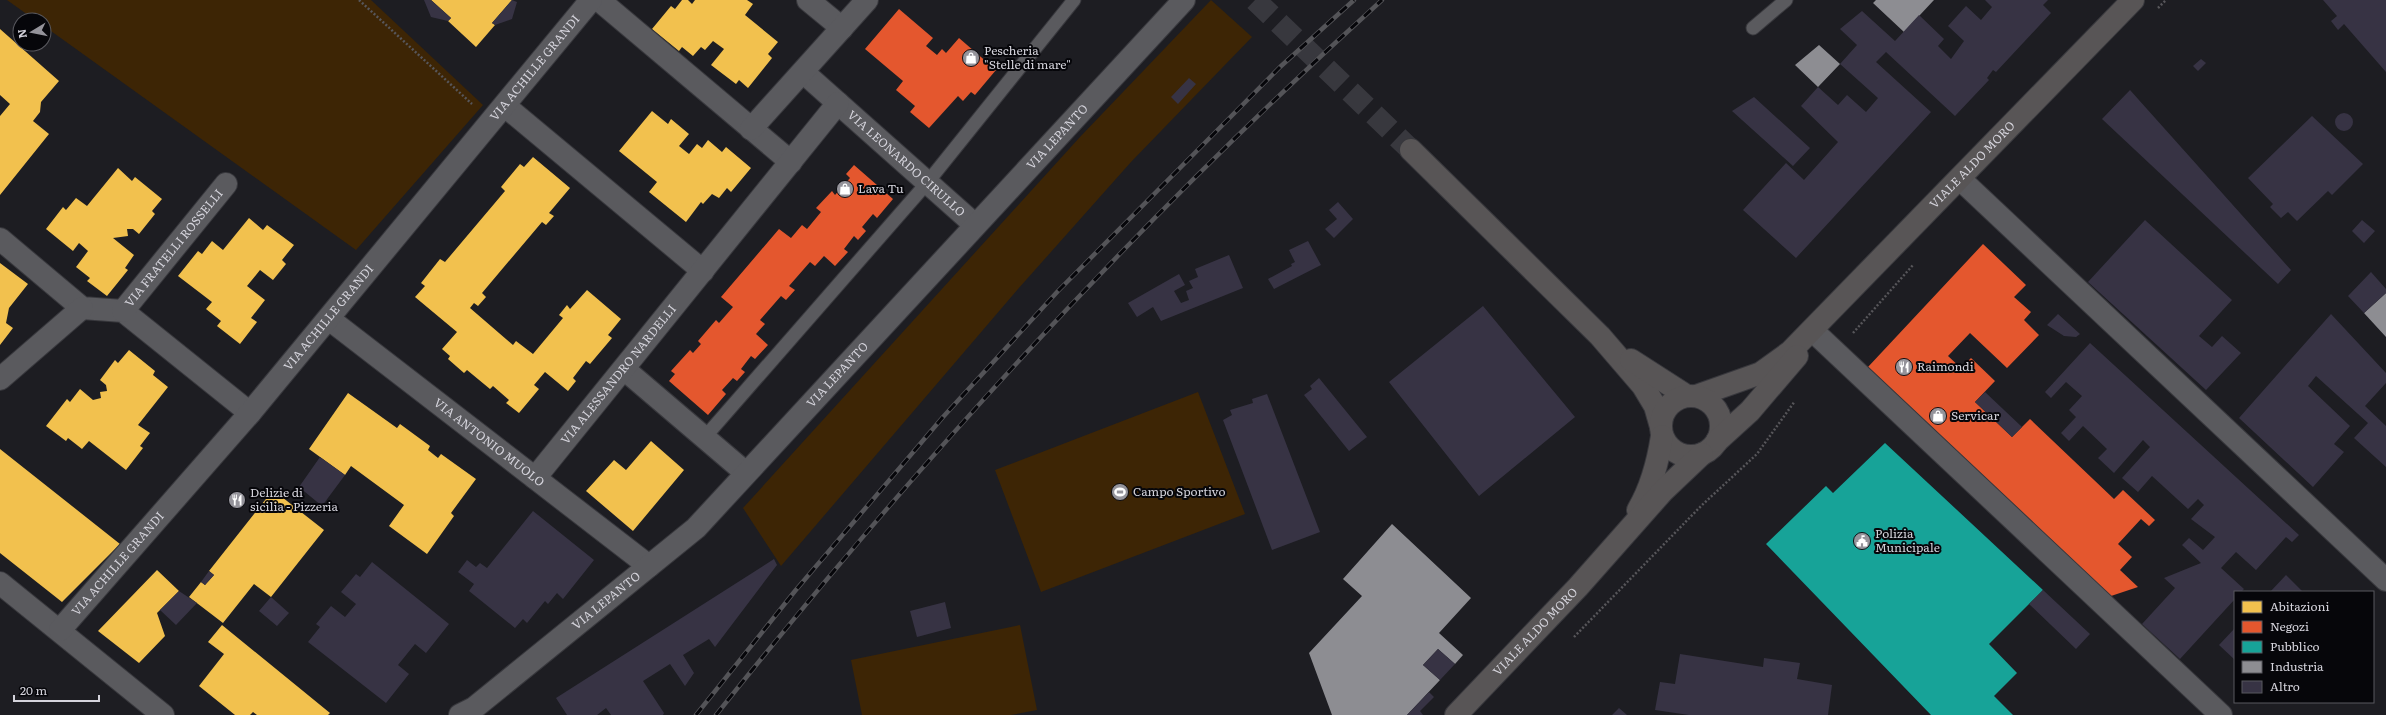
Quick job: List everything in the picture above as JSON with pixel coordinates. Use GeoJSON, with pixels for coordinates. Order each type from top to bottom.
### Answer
{"type":"FeatureCollection","features":[{"type":"Feature","properties":{"kind":"main road","name":"VIALE ALDO MORO"},"geometry":{"type":"LineString","coordinates":[[1692,396],[1761,373],[1790,352],[2134,0]]}},
{"type":"Feature","properties":{"kind":"main road"},"geometry":{"type":"LineString","coordinates":[[1411,150],[1600,336],[1643,386],[1655,406],[1662,431],[1674,450],[1682,455],[1692,456],[1710,447],[1720,431],[1717,412],[1711,404],[1692,396],[1644,369],[1600,336]]}},
{"type":"Feature","properties":{"kind":"main road","name":"VIALE ALDO MORO"},"geometry":{"type":"LineString","coordinates":[[1456,715],[1678,475],[1750,411],[1794,361],[1812,331]]}},
{"type":"Feature","properties":{"kind":"main road"},"geometry":{"type":"LineString","coordinates":[[1662,431],[1666,409],[1672,402],[1692,396]]}},
{"type":"Feature","properties":{"kind":"main road","name":"VIALE ALDO MORO"},"geometry":{"type":"LineString","coordinates":[[1612,548],[1645,497],[1658,457],[1662,431]]}},
{"type":"Feature","properties":{"kind":"street","name":"VIA ACHILLE GRANDI"},"geometry":{"type":"LineString","coordinates":[[60,630],[250,413],[591,0]]}},
{"type":"Feature","properties":{"kind":"street"},"geometry":{"type":"LineString","coordinates":[[599,0],[791,162]]}},
{"type":"Feature","properties":{"kind":"street"},"geometry":{"type":"LineString","coordinates":[[808,0],[842,28]]}},
{"type":"Feature","properties":{"kind":"street"},"geometry":{"type":"LineString","coordinates":[[751,129],[867,0]]}},
{"type":"Feature","properties":{"kind":"street","name":"VIA LEPANTO"},"geometry":{"type":"LineString","coordinates":[[471,712],[696,528],[974,224],[1184,0]]}},
{"type":"Feature","properties":{"kind":"street","name":"VIA LEONARDO CIRULLO"},"geometry":{"type":"LineString","coordinates":[[803,72],[974,224]]}},
{"type":"Feature","properties":{"kind":"street","name":"VIA ALESSANDRO NARDELLI"},"geometry":{"type":"LineString","coordinates":[[535,478],[838,103]]}},
{"type":"Feature","properties":{"kind":"street"},"geometry":{"type":"LineString","coordinates":[[498,114],[703,271]]}},
{"type":"Feature","properties":{"kind":"street"},"geometry":{"type":"LineString","coordinates":[[1960,179],[2386,580]]}},
{"type":"Feature","properties":{"kind":"street","name":"VIA FRATELLI ROSSELLI"},"geometry":{"type":"LineString","coordinates":[[123,311],[226,184]]}},
{"type":"Feature","properties":{"kind":"street"},"geometry":{"type":"LineString","coordinates":[[0,239],[82,308],[123,311],[250,413]]}},
{"type":"Feature","properties":{"kind":"street"},"geometry":{"type":"LineString","coordinates":[[0,379],[82,308]]}},
{"type":"Feature","properties":{"kind":"street","name":"VIA ANTONIO MUOLO"},"geometry":{"type":"LineString","coordinates":[[329,319],[649,566]]}},
{"type":"Feature","properties":{"kind":"street"},"geometry":{"type":"LineString","coordinates":[[1812,331],[2221,715]]}},
{"type":"Feature","properties":{"kind":"street"},"geometry":{"type":"LineString","coordinates":[[624,368],[746,473]]}},
{"type":"Feature","properties":{"kind":"street"},"geometry":{"type":"LineString","coordinates":[[0,583],[164,715]]}},
{"type":"Feature","properties":{"kind":"lane"},"geometry":{"type":"LineString","coordinates":[[705,437],[928,183],[1074,0]]}},
{"type":"Feature","properties":{"kind":"lane"},"geometry":{"type":"LineString","coordinates":[[1753,28],[1786,0]]}},
{"type":"Feature","properties":{"kind":"path"},"geometry":{"type":"LineString","coordinates":[[359,0],[498,114]]}},
{"type":"Feature","properties":{"kind":"path"},"geometry":{"type":"LineString","coordinates":[[2156,11],[2166,0]]}},
{"type":"Feature","properties":{"kind":"path"},"geometry":{"type":"LineString","coordinates":[[1835,353],[1915,264]]}},
{"type":"Feature","properties":{"kind":"path"},"geometry":{"type":"LineString","coordinates":[[1574,637],[1701,506],[1757,454],[1798,397]]}},
{"type":"Feature","properties":{"kind":"shaded area"},"geometry":{"type":"Polygon","coordinates":[[[7,0],[371,0],[483,105],[356,250],[52,32],[52,12],[24,12],[7,0]]]}},
{"type":"Feature","properties":{"kind":"shaded area"},"geometry":{"type":"Polygon","coordinates":[[[1211,0],[1252,37],[1131,162],[1018,289],[781,566],[743,508],[1080,137],[1211,0]]]}},
{"type":"Feature","properties":{"kind":"shaded area","name":"Campo Sportivo"},"geometry":{"type":"Polygon","coordinates":[[[1198,392],[1245,514],[1041,592],[995,470],[1198,392]]]}},
{"type":"Feature","properties":{"kind":"shaded area"},"geometry":{"type":"Polygon","coordinates":[[[1020,625],[1037,710],[1011,715],[862,715],[851,660],[1020,625]]]}},
{"type":"Feature","properties":{"kind":"building: Abitazioni"},"geometry":{"type":"Polygon","coordinates":[[[431,0],[512,0],[492,23],[495,25],[476,47],[448,21],[451,18],[431,0]]]}},
{"type":"Feature","properties":{"kind":"building: Abitazioni"},"geometry":{"type":"Polygon","coordinates":[[[682,0],[688,0],[692,4],[695,0],[747,0],[753,4],[745,15],[778,42],[768,54],[772,58],[748,88],[739,80],[736,84],[711,65],[724,49],[713,41],[705,50],[701,47],[693,56],[682,47],[679,51],[652,29],[671,6],[675,9],[682,0]]]}},
{"type":"Feature","properties":{"kind":"building: Abitazioni"},"geometry":{"type":"Polygon","coordinates":[[[0,29],[12,40],[12,52],[26,52],[59,81],[41,102],[40,112],[33,121],[49,134],[0,195],[0,116],[10,104],[0,95],[0,29]]]}},
{"type":"Feature","properties":{"kind":"building: Abitazioni"},"geometry":{"type":"Polygon","coordinates":[[[652,111],[668,124],[671,119],[689,134],[679,146],[689,154],[697,144],[702,148],[708,140],[722,152],[726,147],[751,168],[731,192],[727,188],[719,198],[712,194],[703,204],[701,202],[686,222],[649,192],[657,182],[619,151],[652,111]]]}},
{"type":"Feature","properties":{"kind":"building: Abitazioni"},"geometry":{"type":"Polygon","coordinates":[[[533,157],[570,188],[549,213],[554,216],[546,225],[542,222],[482,293],[486,297],[478,306],[474,303],[470,308],[513,345],[516,341],[533,354],[563,318],[559,315],[567,305],[570,309],[587,290],[621,319],[608,335],[612,338],[590,364],[586,361],[573,378],[576,381],[568,391],[545,372],[534,385],[539,389],[519,413],[506,403],[509,400],[493,386],[490,389],[467,370],[464,373],[448,359],[450,356],[442,349],[457,332],[415,297],[425,286],[421,283],[440,259],[445,262],[505,191],[501,187],[520,164],[524,167],[533,157]]]}},
{"type":"Feature","properties":{"kind":"building: Abitazioni"},"geometry":{"type":"Polygon","coordinates":[[[118,168],[132,181],[135,177],[162,199],[152,211],[155,214],[139,234],[133,229],[127,229],[128,236],[113,238],[134,255],[125,268],[128,270],[107,296],[87,281],[90,278],[76,267],[88,251],[79,243],[73,251],[46,229],[63,207],[66,210],[76,198],[87,206],[118,168]]]}},
{"type":"Feature","properties":{"kind":"building: Abitazioni"},"geometry":{"type":"Polygon","coordinates":[[[249,218],[263,230],[267,225],[294,245],[282,260],[286,264],[273,280],[260,270],[247,286],[265,300],[251,318],[257,322],[240,344],[217,326],[221,321],[206,309],[212,302],[178,276],[198,251],[202,254],[212,241],[223,250],[249,218]]]}},
{"type":"Feature","properties":{"kind":"building: Abitazioni"},"geometry":{"type":"Polygon","coordinates":[[[0,263],[28,284],[9,308],[6,323],[13,328],[0,345],[0,263]]]}},
{"type":"Feature","properties":{"kind":"building: Abitazioni"},"geometry":{"type":"Polygon","coordinates":[[[129,350],[155,371],[153,375],[168,387],[138,425],[150,433],[140,446],[143,448],[126,470],[89,441],[82,449],[68,438],[66,441],[46,426],[67,399],[70,402],[80,389],[93,400],[101,398],[100,392],[107,391],[106,385],[100,380],[115,360],[118,363],[129,350]]]}},
{"type":"Feature","properties":{"kind":"building: Abitazioni"},"geometry":{"type":"Polygon","coordinates":[[[348,393],[397,428],[400,424],[430,446],[428,450],[438,458],[441,454],[476,479],[451,513],[454,516],[427,554],[389,526],[404,505],[351,466],[345,475],[309,449],[348,393]]]}},
{"type":"Feature","properties":{"kind":"building: Abitazioni"},"geometry":{"type":"Polygon","coordinates":[[[651,441],[684,470],[633,531],[586,491],[614,460],[626,470],[651,441]]]}},
{"type":"Feature","properties":{"kind":"building: Abitazioni"},"geometry":{"type":"Polygon","coordinates":[[[0,449],[120,544],[62,602],[0,553],[0,449]]]}},
{"type":"Feature","properties":{"kind":"building: Abitazioni"},"geometry":{"type":"Polygon","coordinates":[[[273,490],[324,530],[271,597],[254,584],[223,623],[189,597],[201,582],[205,585],[214,575],[209,571],[273,490]]]}},
{"type":"Feature","properties":{"kind":"building: Abitazioni"},"geometry":{"type":"Polygon","coordinates":[[[157,570],[179,591],[157,613],[165,636],[139,663],[98,631],[157,570]]]}},
{"type":"Feature","properties":{"kind":"building: Abitazioni"},"geometry":{"type":"Polygon","coordinates":[[[222,625],[330,713],[328,715],[257,715],[253,712],[250,715],[235,715],[199,686],[224,654],[208,642],[222,625]]]}},
{"type":"Feature","properties":{"kind":"building: Negozi"},"geometry":{"type":"Polygon","coordinates":[[[899,9],[933,38],[926,46],[937,55],[942,49],[946,53],[959,38],[996,70],[975,95],[971,92],[963,101],[958,96],[929,128],[910,112],[915,106],[896,90],[903,81],[865,49],[899,9]]]}},
{"type":"Feature","properties":{"kind":"building: Negozi"},"geometry":{"type":"Polygon","coordinates":[[[854,165],[893,199],[877,218],[873,214],[862,227],[866,231],[858,240],[854,236],[844,249],[848,252],[835,266],[824,256],[815,266],[810,262],[789,286],[795,290],[786,300],[781,296],[760,320],[765,324],[756,334],[768,345],[755,359],[751,356],[741,369],[745,372],[737,381],[733,378],[722,390],[726,394],[708,415],[669,381],[675,374],[671,371],[690,350],[693,353],[701,344],[698,341],[716,320],[719,323],[733,307],[721,297],[779,229],[791,238],[802,225],[807,229],[821,212],[816,208],[832,191],[835,195],[850,178],[846,174],[854,165]]]}},
{"type":"Feature","properties":{"kind":"building: Negozi"},"geometry":{"type":"Polygon","coordinates":[[[1983,244],[2026,285],[2014,297],[2031,312],[2024,320],[2039,335],[2007,368],[1970,333],[1948,356],[1961,368],[1971,358],[1995,381],[1975,402],[2012,437],[2030,419],[2114,499],[2123,490],[2155,520],[2149,526],[2141,519],[2118,544],[2132,557],[2120,570],[2138,587],[2111,596],[1868,367],[1983,244]]]}},
{"type":"Feature","properties":{"kind":"building: Pubblico"},"geometry":{"type":"Polygon","coordinates":[[[1885,443],[2043,590],[1989,644],[2017,673],[1994,696],[2013,715],[1931,715],[1766,544],[1826,486],[1833,493],[1885,443]]]}},
{"type":"Feature","properties":{"kind":"building: Industria"},"geometry":{"type":"Polygon","coordinates":[[[1876,0],[1934,0],[1904,32],[1873,3],[1876,0]]]}},
{"type":"Feature","properties":{"kind":"building: Industria"},"geometry":{"type":"Polygon","coordinates":[[[1819,45],[1840,64],[1818,87],[1795,65],[1819,45]]]}},
{"type":"Feature","properties":{"kind":"building: Industria"},"geometry":{"type":"Polygon","coordinates":[[[2386,293],[2386,337],[2364,313],[2386,293]]]}},
{"type":"Feature","properties":{"kind":"building: Industria"},"geometry":{"type":"Polygon","coordinates":[[[1392,524],[1471,598],[1439,633],[1463,655],[1455,664],[1438,649],[1423,665],[1440,680],[1407,715],[1332,715],[1309,653],[1362,596],[1343,579],[1392,524]]]}},
{"type":"Feature","properties":{"kind":"building: Altro"},"geometry":{"type":"Polygon","coordinates":[[[424,0],[431,0],[451,18],[448,21],[431,17],[424,0]]]}},
{"type":"Feature","properties":{"kind":"building: Altro"},"geometry":{"type":"Polygon","coordinates":[[[512,0],[517,2],[512,19],[495,25],[492,23],[512,0]]]}},
{"type":"Feature","properties":{"kind":"building: Altro"},"geometry":{"type":"Polygon","coordinates":[[[1985,0],[2048,0],[2043,5],[2051,13],[1996,72],[1993,70],[1987,78],[1989,80],[1955,116],[1886,52],[1876,62],[1931,112],[1796,258],[1743,210],[1786,163],[1804,180],[1838,142],[1801,106],[1818,87],[1838,105],[1847,95],[1866,112],[1878,98],[1840,64],[1857,45],[1840,29],[1862,11],[1895,41],[1919,15],[1944,39],[1938,46],[1951,59],[1964,41],[1948,26],[1966,6],[1981,20],[1992,7],[1985,0]]]}},
{"type":"Feature","properties":{"kind":"building: Altro"},"geometry":{"type":"Polygon","coordinates":[[[2323,0],[2386,0],[2386,72],[2344,24],[2338,30],[2331,21],[2337,16],[2323,0]]]}},
{"type":"Feature","properties":{"kind":"building: Altro"},"geometry":{"type":"Polygon","coordinates":[[[2201,59],[2206,63],[2198,71],[2193,66],[2201,59]]]}},
{"type":"Feature","properties":{"kind":"building: Altro"},"geometry":{"type":"Polygon","coordinates":[[[1189,78],[1196,84],[1178,104],[1171,97],[1189,78]]]}},
{"type":"Feature","properties":{"kind":"building: Altro"},"geometry":{"type":"Polygon","coordinates":[[[2130,90],[2291,270],[2278,284],[2102,119],[2130,90]]]}},
{"type":"Feature","properties":{"kind":"building: Altro"},"geometry":{"type":"Polygon","coordinates":[[[1754,97],[1810,148],[1793,166],[1732,111],[1754,97]]]}},
{"type":"Feature","properties":{"kind":"building: Altro"},"geometry":{"type":"Polygon","coordinates":[[[2340,113],[2348,113],[2353,118],[2351,129],[2348,131],[2340,131],[2335,126],[2335,118],[2340,113]]]}},
{"type":"Feature","properties":{"kind":"building: Altro"},"geometry":{"type":"Polygon","coordinates":[[[2312,116],[2363,164],[2332,195],[2328,191],[2297,221],[2288,212],[2281,218],[2270,207],[2273,204],[2248,178],[2312,116]]]}},
{"type":"Feature","properties":{"kind":"building: Altro"},"geometry":{"type":"Polygon","coordinates":[[[1338,202],[1353,219],[1334,238],[1325,229],[1337,219],[1329,210],[1338,202]]]}},
{"type":"Feature","properties":{"kind":"building: Altro"},"geometry":{"type":"Polygon","coordinates":[[[2145,220],[2232,300],[2199,336],[2212,347],[2222,336],[2241,353],[2206,390],[2088,282],[2145,220]]]}},
{"type":"Feature","properties":{"kind":"building: Altro"},"geometry":{"type":"Polygon","coordinates":[[[2362,220],[2375,231],[2364,243],[2352,231],[2362,220]]]}},
{"type":"Feature","properties":{"kind":"building: Altro"},"geometry":{"type":"Polygon","coordinates":[[[1308,241],[1321,265],[1274,289],[1268,279],[1292,266],[1291,264],[1295,262],[1289,250],[1308,241]]]}},
{"type":"Feature","properties":{"kind":"building: Altro"},"geometry":{"type":"Polygon","coordinates":[[[1229,255],[1243,288],[1161,321],[1153,307],[1137,317],[1128,303],[1179,274],[1185,285],[1174,291],[1181,303],[1189,300],[1186,291],[1193,288],[1189,281],[1198,277],[1195,269],[1229,255]]]}},
{"type":"Feature","properties":{"kind":"building: Altro"},"geometry":{"type":"Polygon","coordinates":[[[2371,272],[2386,289],[2386,293],[2364,313],[2348,296],[2371,272]]]}},
{"type":"Feature","properties":{"kind":"building: Altro"},"geometry":{"type":"Polygon","coordinates":[[[1483,306],[1575,417],[1479,496],[1389,382],[1483,306]]]}},
{"type":"Feature","properties":{"kind":"building: Altro"},"geometry":{"type":"Polygon","coordinates":[[[2058,314],[2080,334],[2076,337],[2064,336],[2047,325],[2058,314]]]}},
{"type":"Feature","properties":{"kind":"building: Altro"},"geometry":{"type":"Polygon","coordinates":[[[2331,314],[2386,373],[2386,383],[2365,406],[2386,426],[2386,467],[2354,438],[2368,423],[2316,376],[2308,386],[2350,426],[2334,444],[2344,452],[2313,487],[2239,418],[2331,314]]]}},
{"type":"Feature","properties":{"kind":"building: Altro"},"geometry":{"type":"Polygon","coordinates":[[[2090,343],[2299,535],[2292,542],[2286,537],[2256,570],[2236,552],[2221,568],[2244,589],[2242,591],[2234,591],[2234,600],[2180,659],[2142,624],[2175,588],[2164,578],[2201,563],[2182,545],[2189,538],[2203,550],[2215,537],[2191,519],[2204,505],[2198,499],[2188,509],[2152,476],[2138,492],[2122,478],[2150,447],[2143,440],[2114,473],[2098,458],[2107,449],[2083,426],[2069,441],[2061,433],[2076,417],[2069,410],[2082,396],[2066,382],[2051,398],[2045,392],[2090,343]]]}},
{"type":"Feature","properties":{"kind":"building: Altro"},"geometry":{"type":"Polygon","coordinates":[[[1319,378],[1367,437],[1349,451],[1304,395],[1312,389],[1310,386],[1319,378]]]}},
{"type":"Feature","properties":{"kind":"building: Altro"},"geometry":{"type":"Polygon","coordinates":[[[1985,392],[2022,427],[2012,437],[1975,402],[1985,392]]]}},
{"type":"Feature","properties":{"kind":"building: Altro"},"geometry":{"type":"Polygon","coordinates":[[[1267,394],[1320,532],[1272,550],[1223,420],[1232,415],[1230,410],[1253,403],[1252,399],[1267,394]]]}},
{"type":"Feature","properties":{"kind":"building: Altro"},"geometry":{"type":"Polygon","coordinates":[[[320,457],[345,475],[322,506],[299,487],[320,457]]]}},
{"type":"Feature","properties":{"kind":"building: Altro"},"geometry":{"type":"Polygon","coordinates":[[[533,511],[594,560],[563,599],[557,593],[548,604],[545,601],[527,623],[523,619],[515,628],[469,591],[474,584],[458,572],[467,560],[476,567],[480,563],[487,568],[533,511]]]}},
{"type":"Feature","properties":{"kind":"building: Altro"},"geometry":{"type":"Polygon","coordinates":[[[774,559],[777,565],[715,647],[709,639],[683,655],[694,673],[685,686],[670,664],[643,681],[664,713],[663,715],[611,715],[606,708],[597,715],[567,715],[556,698],[774,559]]]}},
{"type":"Feature","properties":{"kind":"building: Altro"},"geometry":{"type":"Polygon","coordinates":[[[372,562],[449,624],[426,653],[415,644],[398,665],[409,674],[386,703],[308,642],[320,627],[316,624],[331,606],[345,617],[356,604],[341,592],[356,574],[360,577],[372,562]]]}},
{"type":"Feature","properties":{"kind":"building: Altro"},"geometry":{"type":"Polygon","coordinates":[[[209,571],[214,575],[205,585],[201,582],[209,571]]]}},
{"type":"Feature","properties":{"kind":"building: Altro"},"geometry":{"type":"Polygon","coordinates":[[[2286,575],[2302,591],[2271,591],[2286,575]]]}},
{"type":"Feature","properties":{"kind":"building: Altro"},"geometry":{"type":"Polygon","coordinates":[[[2043,590],[2090,634],[2076,649],[2029,604],[2043,590]]]}},
{"type":"Feature","properties":{"kind":"building: Altro"},"geometry":{"type":"Polygon","coordinates":[[[179,591],[197,603],[176,625],[160,610],[179,591]]]}},
{"type":"Feature","properties":{"kind":"building: Altro"},"geometry":{"type":"Polygon","coordinates":[[[271,597],[289,613],[277,626],[259,611],[271,597]]]}},
{"type":"Feature","properties":{"kind":"building: Altro"},"geometry":{"type":"Polygon","coordinates":[[[945,602],[951,628],[917,637],[910,611],[945,602]]]}},
{"type":"Feature","properties":{"kind":"building: Altro"},"geometry":{"type":"Polygon","coordinates":[[[2234,629],[2234,659],[2219,645],[2234,629]]]}},
{"type":"Feature","properties":{"kind":"building: Altro"},"geometry":{"type":"Polygon","coordinates":[[[1438,649],[1455,664],[1440,680],[1423,665],[1438,649]]]}},
{"type":"Feature","properties":{"kind":"building: Altro"},"geometry":{"type":"Polygon","coordinates":[[[1680,654],[1763,667],[1764,658],[1800,663],[1797,679],[1832,685],[1828,715],[1689,715],[1655,710],[1660,682],[1675,684],[1680,654]]]}},
{"type":"Feature","properties":{"kind":"building: Altro"},"geometry":{"type":"Polygon","coordinates":[[[1429,692],[1434,697],[1420,711],[1423,715],[1407,715],[1429,692]]]}},
{"type":"Feature","properties":{"kind":"building: Altro"},"geometry":{"type":"Polygon","coordinates":[[[1619,708],[1627,715],[1612,715],[1619,708]]]}},
{"type":"Feature","properties":{"kind":"tunnel"},"geometry":{"type":"LineString","coordinates":[[1255,0],[1411,150]]}},
{"type":"Feature","properties":{"kind":"railway"},"geometry":{"type":"LineString","coordinates":[[696,715],[795,591],[943,417],[1058,291],[1280,67],[1354,0]]}},
{"type":"Feature","properties":{"kind":"railway"},"geometry":{"type":"LineString","coordinates":[[716,715],[872,526],[952,434],[1034,344],[1118,255],[1204,168],[1292,83],[1382,0]]}},
{"type":"Feature","properties":{"kind":"place","name":"Pescheria \"Stelle di mare\""},"geometry":{"type":"Point","coordinates":[971,58]}},
{"type":"Feature","properties":{"kind":"place","name":"Lava Tu"},"geometry":{"type":"Point","coordinates":[845,189]}},
{"type":"Feature","properties":{"kind":"place","name":"Raimondi"},"geometry":{"type":"Point","coordinates":[1904,367]}},
{"type":"Feature","properties":{"kind":"place","name":"Servicar"},"geometry":{"type":"Point","coordinates":[1938,416]}},
{"type":"Feature","properties":{"kind":"place","name":"Campo Sportivo"},"geometry":{"type":"Point","coordinates":[1120,492]}},
{"type":"Feature","properties":{"kind":"place","name":"Delizie di sicilia - Pizzeria"},"geometry":{"type":"Point","coordinates":[237,500]}},
{"type":"Feature","properties":{"kind":"place","name":"Polizia Municipale"},"geometry":{"type":"Point","coordinates":[1862,541]}}]}
